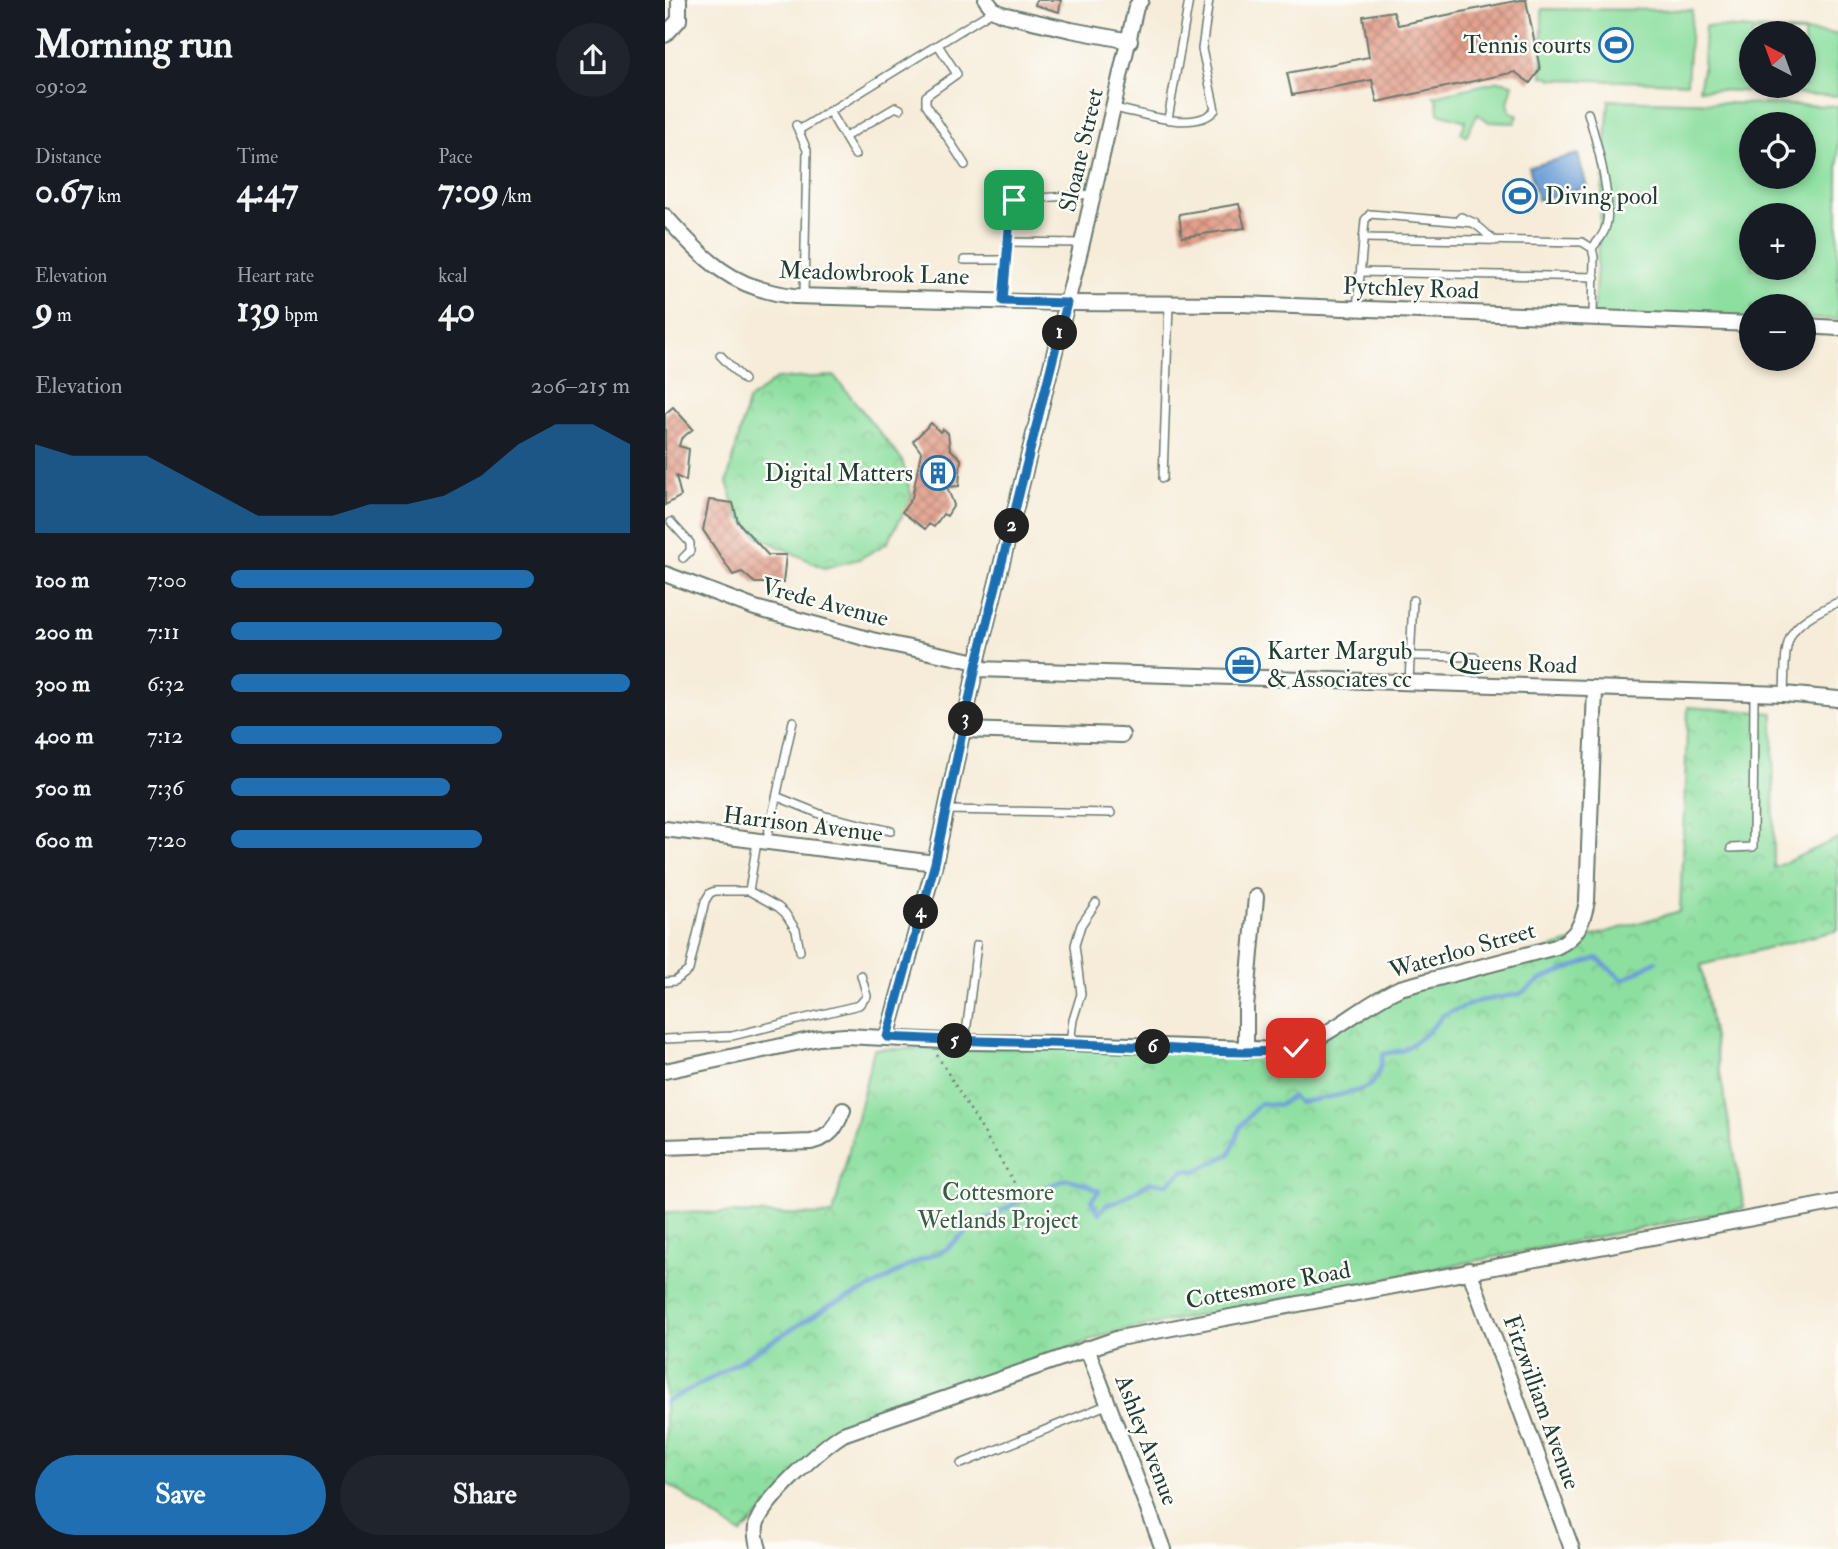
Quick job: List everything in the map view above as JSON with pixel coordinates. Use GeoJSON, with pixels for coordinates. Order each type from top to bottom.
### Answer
{"type":"FeatureCollection","features":[{"type":"Feature","properties":{"kind":"street"},"geometry":{"type":"LineString","coordinates":[[665,35],[679,20],[679,0]]}},
{"type":"Feature","properties":{"kind":"street","name":"Sloane Street"},"geometry":{"type":"LineString","coordinates":[[887,1037],[935,863],[977,666],[1094,194],[1137,2]]}},
{"type":"Feature","properties":{"kind":"street"},"geometry":{"type":"LineString","coordinates":[[990,5],[1071,30],[1130,41]]}},
{"type":"Feature","properties":{"kind":"street","name":"Meadowbrook Lane"},"geometry":{"type":"LineString","coordinates":[[665,216],[700,255],[723,272],[745,285],[772,294],[1067,303]]}},
{"type":"Feature","properties":{"kind":"street","name":"Pytchley Road"},"geometry":{"type":"LineString","coordinates":[[1067,303],[1169,303],[1739,324]]}},
{"type":"Feature","properties":{"kind":"street"},"geometry":{"type":"LineString","coordinates":[[1816,327],[1838,328]]}},
{"type":"Feature","properties":{"kind":"street","name":"Vrede Avenue"},"geometry":{"type":"LineString","coordinates":[[665,574],[755,608],[977,666]]}},
{"type":"Feature","properties":{"kind":"street","name":"Queens Road"},"geometry":{"type":"LineString","coordinates":[[977,666],[1784,694],[1838,699]]}},
{"type":"Feature","properties":{"kind":"street","name":"Waterloo Street"},"geometry":{"type":"LineString","coordinates":[[665,1071],[818,1038],[887,1037],[1246,1051],[1296,1048],[1328,1032],[1400,988],[1543,951],[1571,939],[1580,926],[1587,901],[1595,688]]}},
{"type":"Feature","properties":{"kind":"street"},"geometry":{"type":"LineString","coordinates":[[964,730],[1122,735]]}},
{"type":"Feature","properties":{"kind":"street","name":"Harrison Avenue"},"geometry":{"type":"LineString","coordinates":[[665,829],[935,863]]}},
{"type":"Feature","properties":{"kind":"street"},"geometry":{"type":"LineString","coordinates":[[1246,1051],[1246,1008],[1256,897]]}},
{"type":"Feature","properties":{"kind":"street"},"geometry":{"type":"LineString","coordinates":[[665,1147],[811,1142],[833,1132],[843,1110]]}},
{"type":"Feature","properties":{"kind":"street","name":"Cottesmore Road"},"geometry":{"type":"LineString","coordinates":[[759,1549],[756,1525],[767,1506],[811,1458],[842,1434],[1087,1348],[1147,1331],[1838,1202]]}},
{"type":"Feature","properties":{"kind":"street","name":"Fitzwilliam Avenue"},"geometry":{"type":"LineString","coordinates":[[1469,1270],[1573,1549]]}},
{"type":"Feature","properties":{"kind":"street","name":"Ashley Avenue"},"geometry":{"type":"LineString","coordinates":[[1087,1348],[1163,1549]]}},
{"type":"Feature","properties":{"kind":"lane"},"geometry":{"type":"LineString","coordinates":[[1168,119],[1189,0]]}},
{"type":"Feature","properties":{"kind":"lane"},"geometry":{"type":"LineString","coordinates":[[1114,108],[1183,122],[1199,121],[1215,110],[1202,49],[1209,0]]}},
{"type":"Feature","properties":{"kind":"lane"},"geometry":{"type":"LineString","coordinates":[[804,296],[807,150],[798,127],[938,46],[990,5]]}},
{"type":"Feature","properties":{"kind":"lane"},"geometry":{"type":"LineString","coordinates":[[938,46],[957,74],[926,96],[926,104],[965,165]]}},
{"type":"Feature","properties":{"kind":"lane"},"geometry":{"type":"LineString","coordinates":[[845,137],[896,107],[900,109]]}},
{"type":"Feature","properties":{"kind":"lane"},"geometry":{"type":"LineString","coordinates":[[829,111],[855,155]]}},
{"type":"Feature","properties":{"kind":"lane"},"geometry":{"type":"LineString","coordinates":[[1588,113],[1597,140],[1608,211],[1606,228],[1592,248],[1595,277],[1593,319]]}},
{"type":"Feature","properties":{"kind":"lane"},"geometry":{"type":"LineString","coordinates":[[1003,301],[1011,206],[1014,200],[1094,194]]}},
{"type":"Feature","properties":{"kind":"lane"},"geometry":{"type":"LineString","coordinates":[[1357,309],[1365,220],[1370,215],[1475,223],[1495,241]]}},
{"type":"Feature","properties":{"kind":"lane"},"geometry":{"type":"LineString","coordinates":[[1363,238],[1574,241],[1592,248]]}},
{"type":"Feature","properties":{"kind":"lane"},"geometry":{"type":"LineString","coordinates":[[1008,242],[1082,243]]}},
{"type":"Feature","properties":{"kind":"lane"},"geometry":{"type":"LineString","coordinates":[[964,260],[1006,260]]}},
{"type":"Feature","properties":{"kind":"lane"},"geometry":{"type":"LineString","coordinates":[[1361,272],[1595,277]]}},
{"type":"Feature","properties":{"kind":"lane"},"geometry":{"type":"LineString","coordinates":[[1163,478],[1169,303]]}},
{"type":"Feature","properties":{"kind":"lane"},"geometry":{"type":"LineString","coordinates":[[720,355],[744,380]]}},
{"type":"Feature","properties":{"kind":"lane"},"geometry":{"type":"LineString","coordinates":[[671,522],[690,543],[690,551],[683,558]]}},
{"type":"Feature","properties":{"kind":"lane"},"geometry":{"type":"LineString","coordinates":[[1409,683],[1413,600]]}},
{"type":"Feature","properties":{"kind":"lane"},"geometry":{"type":"LineString","coordinates":[[1784,694],[1785,647],[1791,634],[1812,615],[1838,602]]}},
{"type":"Feature","properties":{"kind":"lane"},"geometry":{"type":"LineString","coordinates":[[1412,656],[1475,657]]}},
{"type":"Feature","properties":{"kind":"lane"},"geometry":{"type":"LineString","coordinates":[[1731,848],[1753,847],[1754,693]]}},
{"type":"Feature","properties":{"kind":"lane"},"geometry":{"type":"LineString","coordinates":[[749,891],[778,797],[793,721]]}},
{"type":"Feature","properties":{"kind":"lane"},"geometry":{"type":"LineString","coordinates":[[778,797],[825,816],[891,831]]}},
{"type":"Feature","properties":{"kind":"lane"},"geometry":{"type":"LineString","coordinates":[[946,810],[1111,813]]}},
{"type":"Feature","properties":{"kind":"lane"},"geometry":{"type":"LineString","coordinates":[[665,982],[675,981],[689,970],[706,897],[715,891],[749,891],[785,913],[796,930],[800,951]]}},
{"type":"Feature","properties":{"kind":"lane"},"geometry":{"type":"LineString","coordinates":[[1070,1043],[1073,1020],[1081,994],[1075,944],[1081,925],[1096,903]]}},
{"type":"Feature","properties":{"kind":"lane"},"geometry":{"type":"LineString","coordinates":[[965,1042],[977,945]]}},
{"type":"Feature","properties":{"kind":"lane"},"geometry":{"type":"LineString","coordinates":[[665,1039],[732,1036],[859,1005],[867,996],[861,975]]}},
{"type":"Feature","properties":{"kind":"lane"},"geometry":{"type":"LineString","coordinates":[[961,1464],[1109,1404]]}},
{"type":"Feature","properties":{"kind":"path"},"geometry":{"type":"LineString","coordinates":[[928,1040],[1015,1184]]}},
{"type":"Feature","properties":{"kind":"green space","name":"Tennis courts"},"geometry":{"type":"Polygon","coordinates":[[[1542,9],[1692,10],[1687,83],[1551,79],[1542,76],[1542,9]]]}},
{"type":"Feature","properties":{"kind":"green space"},"geometry":{"type":"Polygon","coordinates":[[[1705,26],[1739,28],[1739,91],[1699,89],[1705,26]]]}},
{"type":"Feature","properties":{"kind":"green space"},"geometry":{"type":"Polygon","coordinates":[[[1817,33],[1838,34],[1838,96],[1817,95],[1817,33]]]}},
{"type":"Feature","properties":{"kind":"green space"},"geometry":{"type":"Polygon","coordinates":[[[1499,81],[1513,84],[1508,103],[1510,111],[1518,116],[1515,123],[1489,122],[1478,114],[1466,136],[1461,133],[1466,121],[1438,113],[1434,96],[1499,81]]]}},
{"type":"Feature","properties":{"kind":"green space"},"geometry":{"type":"Polygon","coordinates":[[[1609,100],[1838,106],[1838,319],[1816,319],[1816,294],[1739,294],[1739,319],[1593,319],[1609,100]]]}},
{"type":"Feature","properties":{"kind":"green space"},"geometry":{"type":"Polygon","coordinates":[[[834,376],[902,460],[912,498],[887,543],[859,559],[824,568],[759,537],[738,516],[727,482],[748,401],[776,379],[834,376]]]}},
{"type":"Feature","properties":{"kind":"green space","name":"Cottesmore Wetlands Project"},"geometry":{"type":"Polygon","coordinates":[[[1688,707],[1773,713],[1774,868],[1838,838],[1838,930],[1701,965],[1744,1208],[1110,1333],[842,1434],[741,1534],[665,1482],[665,1212],[833,1215],[874,1049],[1303,1044],[1386,995],[1680,911],[1688,707]]]}},
{"type":"Feature","properties":{"kind":"water"},"geometry":{"type":"Polygon","coordinates":[[[1578,154],[1587,187],[1538,200],[1529,167],[1578,154]]]}},
{"type":"Feature","properties":{"kind":"building"},"geometry":{"type":"Polygon","coordinates":[[[1036,0],[1061,0],[1059,12],[1035,5],[1036,0]]]}},
{"type":"Feature","properties":{"kind":"building"},"geometry":{"type":"Polygon","coordinates":[[[1526,0],[1540,69],[1530,83],[1515,72],[1377,102],[1372,80],[1292,95],[1287,73],[1369,57],[1363,16],[1393,11],[1398,25],[1526,0]]]}},
{"type":"Feature","properties":{"kind":"building"},"geometry":{"type":"Polygon","coordinates":[[[1239,204],[1245,228],[1182,237],[1179,214],[1239,204]]]}},
{"type":"Feature","properties":{"kind":"building"},"geometry":{"type":"Polygon","coordinates":[[[673,407],[693,429],[681,439],[679,446],[689,449],[686,481],[676,476],[681,496],[665,505],[665,414],[673,407]]]}},
{"type":"Feature","properties":{"kind":"building","name":"Digital Matters"},"geometry":{"type":"Polygon","coordinates":[[[931,423],[940,432],[943,429],[948,433],[950,449],[961,459],[959,486],[947,487],[954,505],[947,516],[943,514],[934,527],[929,524],[925,529],[902,512],[912,498],[921,452],[913,441],[931,423]]]}},
{"type":"Feature","properties":{"kind":"building"},"geometry":{"type":"Polygon","coordinates":[[[709,500],[733,503],[738,522],[768,555],[786,555],[783,583],[755,583],[742,572],[733,575],[703,530],[709,500]]]}},
{"type":"Feature","properties":{"kind":"waterway"},"geometry":{"type":"LineString","coordinates":[[665,1402],[712,1378],[831,1305],[875,1286],[913,1263],[945,1250],[971,1228],[1045,1187],[1067,1179],[1087,1184],[1099,1191],[1091,1200],[1099,1213],[1107,1204],[1117,1202],[1150,1182],[1167,1184],[1184,1170],[1196,1171],[1230,1154],[1241,1126],[1260,1103],[1280,1105],[1292,1096],[1298,1102],[1365,1088],[1378,1074],[1383,1054],[1404,1050],[1427,1033],[1445,1014],[1479,1001],[1520,994],[1542,979],[1597,958],[1623,980],[1656,961]]}},
{"type":"Feature","properties":{"kind":"place","name":"Tennis courts"},"geometry":{"type":"Point","coordinates":[1616,45]}},
{"type":"Feature","properties":{"kind":"place","name":"Diving pool"},"geometry":{"type":"Point","coordinates":[1520,196]}},
{"type":"Feature","properties":{"kind":"place","name":"Digital Matters"},"geometry":{"type":"Point","coordinates":[938,473]}},
{"type":"Feature","properties":{"kind":"place","name":"Karter Margub & Associates cc"},"geometry":{"type":"Point","coordinates":[1243,665]}},
{"type":"Feature","properties":{"kind":"route"},"geometry":{"type":"LineString","coordinates":[[1014,200],[1011,206],[1003,301],[1067,303],[977,662],[935,863],[887,1037],[1246,1051],[1296,1048]]}}]}
